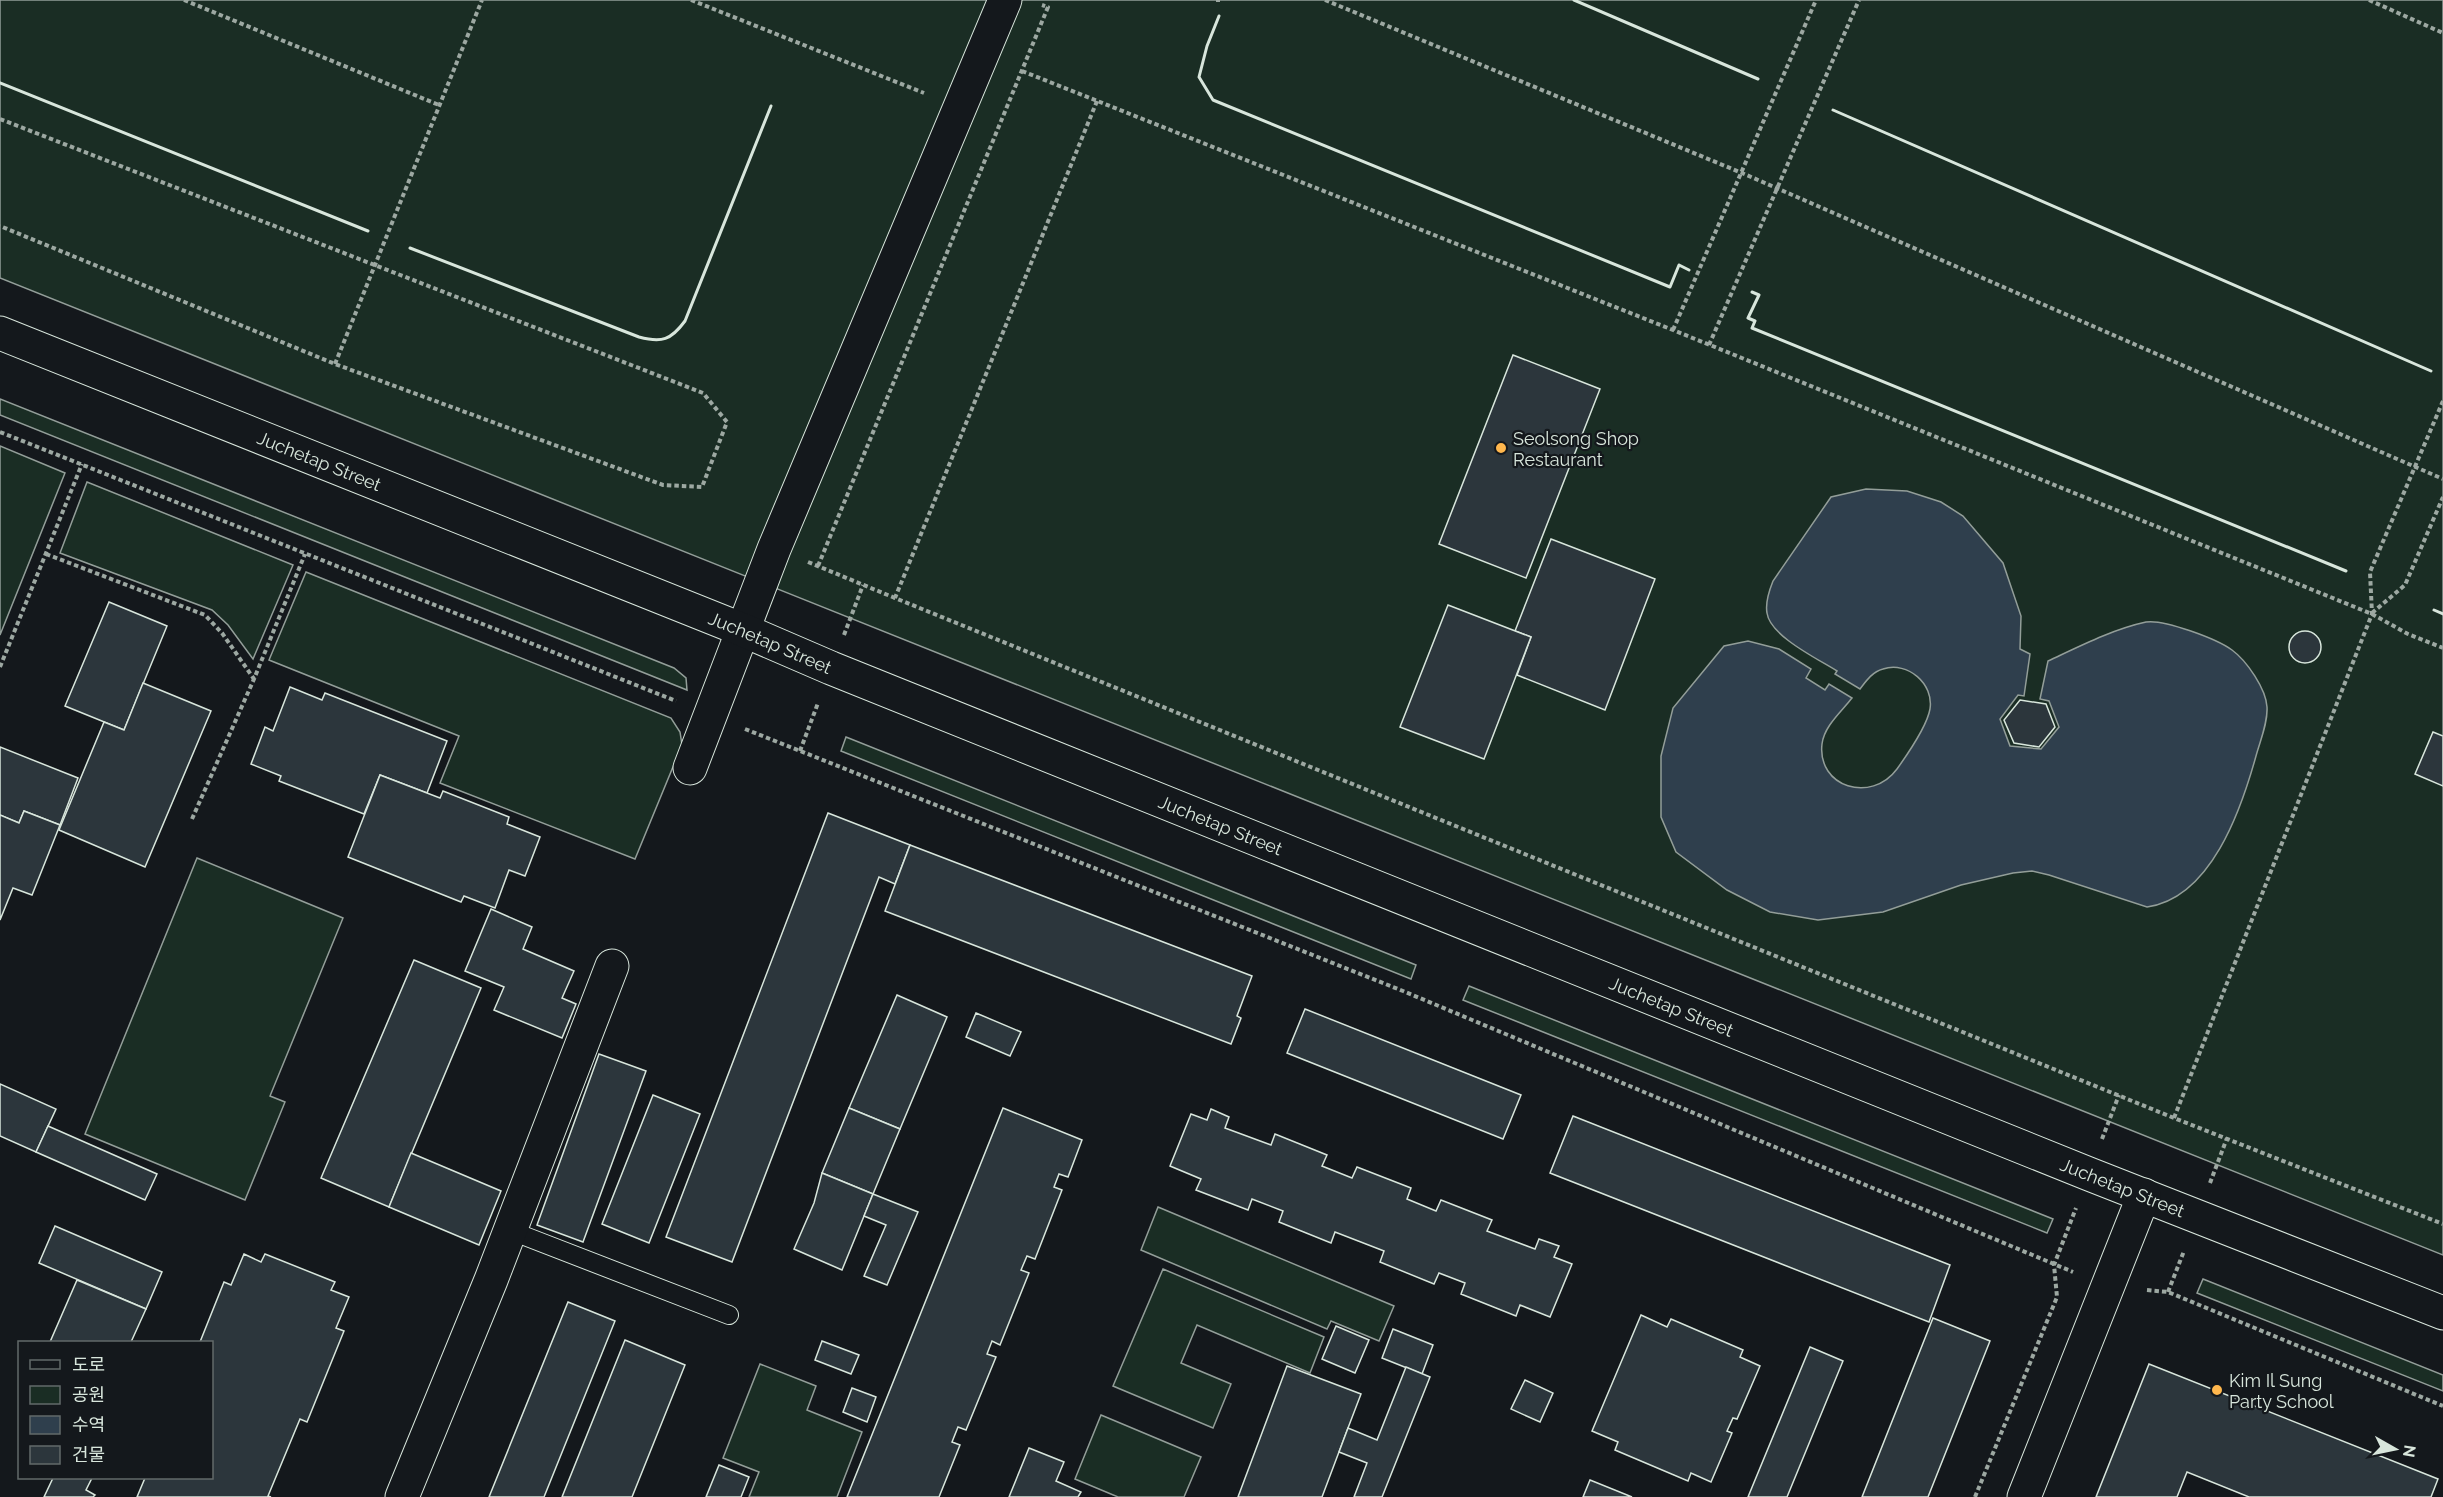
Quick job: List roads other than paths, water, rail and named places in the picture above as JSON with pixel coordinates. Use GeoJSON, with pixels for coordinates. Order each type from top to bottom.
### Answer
{"type":"FeatureCollection","features":[{"type":"Feature","properties":{"kind":"main road"},"geometry":{"type":"LineString","coordinates":[[690,768],[774,549],[1005,0]]}},
{"type":"Feature","properties":{"kind":"main road","name":"Juchetap Street"},"geometry":{"type":"LineString","coordinates":[[0,333],[2144,1195],[2443,1313]]}},
{"type":"Feature","properties":{"kind":"main road"},"geometry":{"type":"LineString","coordinates":[[402,1497],[612,966]]}},
{"type":"Feature","properties":{"kind":"main road"},"geometry":{"type":"LineString","coordinates":[[2024,1497],[2144,1195]]}},
{"type":"Feature","properties":{"kind":"lane"},"geometry":{"type":"LineString","coordinates":[[509,1230],[729,1315]]}},
{"type":"Feature","properties":{"kind":"water"},"geometry":{"type":"Polygon","coordinates":[[[1866,489],[1907,491],[1941,502],[1963,516],[2003,563],[2021,616],[2020,649],[2030,654],[2024,696],[2018,695],[2000,719],[2010,746],[2041,749],[2059,727],[2049,701],[2040,699],[2048,661],[2121,629],[2146,622],[2177,627],[2225,646],[2244,661],[2255,676],[2266,700],[2265,726],[2250,778],[2232,825],[2206,870],[2189,887],[2169,900],[2147,907],[2032,871],[1961,885],[1883,912],[1818,920],[1770,912],[1727,890],[1676,852],[1661,817],[1661,756],[1673,708],[1724,646],[1748,641],[1779,649],[1811,669],[1806,678],[1825,690],[1829,684],[1852,698],[1826,731],[1822,744],[1823,759],[1828,771],[1848,786],[1861,788],[1874,786],[1886,780],[1897,769],[1921,732],[1930,709],[1930,700],[1928,691],[1917,677],[1901,668],[1892,667],[1879,670],[1860,689],[1835,674],[1837,671],[1785,638],[1770,622],[1767,613],[1767,601],[1773,581],[1831,497],[1866,489]]]}},
{"type":"Feature","properties":{"kind":"place","name":"Seolsong Shop Restaurant"},"geometry":{"type":"Point","coordinates":[1501,448]}},
{"type":"Feature","properties":{"kind":"place","name":"Kim Il Sung Party School"},"geometry":{"type":"Point","coordinates":[2217,1390]}}]}
